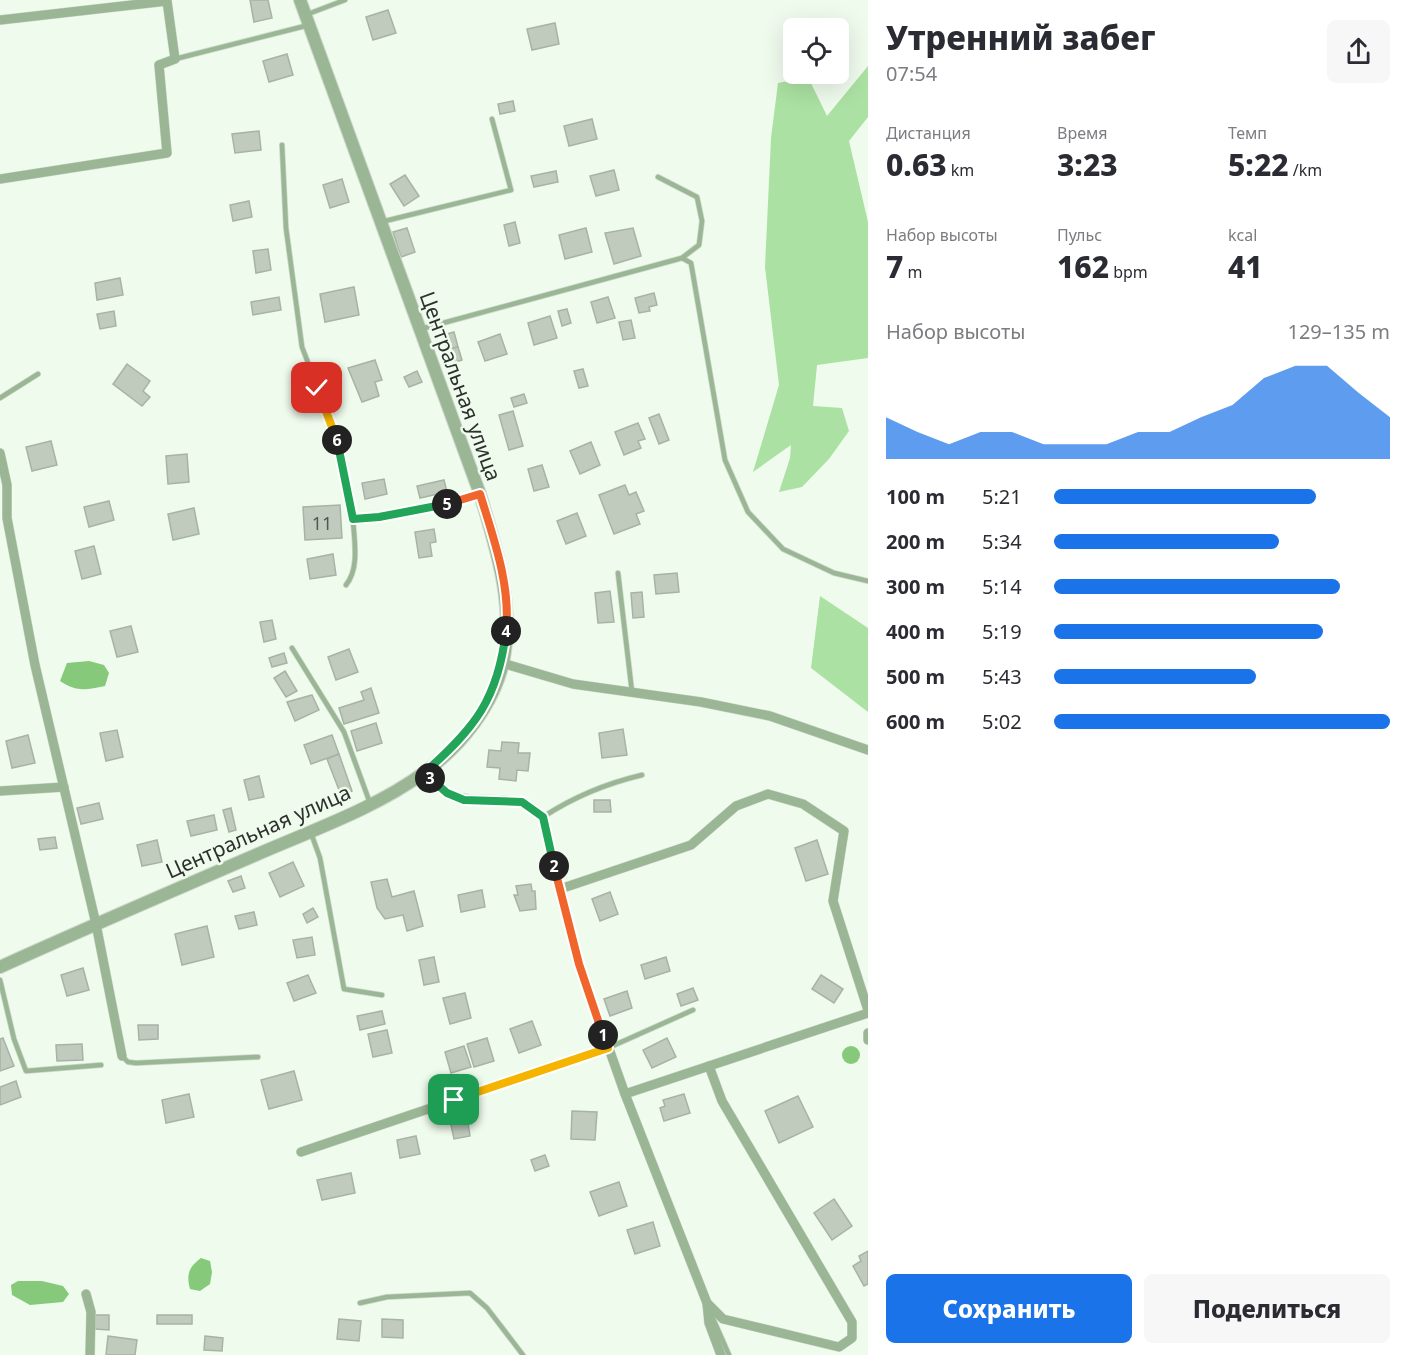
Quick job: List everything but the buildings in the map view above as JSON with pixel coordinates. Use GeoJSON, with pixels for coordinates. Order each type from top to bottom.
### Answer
{"type":"FeatureCollection","features":[{"type":"Feature","properties":{"kind":"street","name":"Центральная улица"},"geometry":{"type":"LineString","coordinates":[[0,967],[310,831],[370,803],[425,772],[456,745],[476,721],[493,691],[502,663],[507,624],[498,552],[480,494],[421,329],[300,0]]}},
{"type":"Feature","properties":{"kind":"street"},"geometry":{"type":"LineString","coordinates":[[0,20],[167,1],[175,59],[159,65],[167,153],[0,179]]}},
{"type":"Feature","properties":{"kind":"street"},"geometry":{"type":"LineString","coordinates":[[0,453],[7,484],[7,518],[35,665],[96,924],[122,1056]]}},
{"type":"Feature","properties":{"kind":"street"},"geometry":{"type":"LineString","coordinates":[[502,663],[573,684],[770,716],[868,750]]}},
{"type":"Feature","properties":{"kind":"street"},"geometry":{"type":"LineString","coordinates":[[425,772],[447,793],[464,800],[522,802],[543,817],[579,964],[625,1094],[706,1303],[709,1323],[721,1355]]}},
{"type":"Feature","properties":{"kind":"street"},"geometry":{"type":"LineString","coordinates":[[0,790],[64,787]]}},
{"type":"Feature","properties":{"kind":"street"},"geometry":{"type":"LineString","coordinates":[[560,889],[691,845],[736,807],[768,794],[803,804],[844,831],[833,902],[868,1011],[625,1094]]}},
{"type":"Feature","properties":{"kind":"street"},"geometry":{"type":"LineString","coordinates":[[868,1033],[868,1040]]}},
{"type":"Feature","properties":{"kind":"street"},"geometry":{"type":"LineString","coordinates":[[301,1152],[608,1048]]}},
{"type":"Feature","properties":{"kind":"street"},"geometry":{"type":"LineString","coordinates":[[706,1303],[723,1319],[839,1347],[852,1338],[852,1322],[722,1101],[709,1066]]}},
{"type":"Feature","properties":{"kind":"street"},"geometry":{"type":"LineString","coordinates":[[86,1294],[91,1312],[90,1355]]}},
{"type":"Feature","properties":{"kind":"lane"},"geometry":{"type":"LineString","coordinates":[[175,59],[307,20],[345,0]]}},
{"type":"Feature","properties":{"kind":"lane"},"geometry":{"type":"LineString","coordinates":[[380,222],[511,190],[492,119]]}},
{"type":"Feature","properties":{"kind":"lane"},"geometry":{"type":"LineString","coordinates":[[282,145],[286,228],[302,347],[338,441],[353,519],[354,566],[352,577],[346,585]]}},
{"type":"Feature","properties":{"kind":"lane"},"geometry":{"type":"LineString","coordinates":[[421,329],[682,258],[699,245],[702,221],[697,197],[658,177]]}},
{"type":"Feature","properties":{"kind":"lane"},"geometry":{"type":"LineString","coordinates":[[682,258],[691,263],[725,460],[748,512],[783,549],[834,573],[868,581]]}},
{"type":"Feature","properties":{"kind":"lane"},"geometry":{"type":"LineString","coordinates":[[0,398],[38,374]]}},
{"type":"Feature","properties":{"kind":"lane"},"geometry":{"type":"LineString","coordinates":[[353,519],[379,517],[449,503],[480,494]]}},
{"type":"Feature","properties":{"kind":"lane"},"geometry":{"type":"LineString","coordinates":[[618,573],[632,693]]}},
{"type":"Feature","properties":{"kind":"lane"},"geometry":{"type":"LineString","coordinates":[[292,648],[344,732],[370,803]]}},
{"type":"Feature","properties":{"kind":"lane"},"geometry":{"type":"LineString","coordinates":[[543,817],[560,806],[615,781],[642,775]]}},
{"type":"Feature","properties":{"kind":"lane"},"geometry":{"type":"LineString","coordinates":[[310,831],[320,858],[344,989],[382,995]]}},
{"type":"Feature","properties":{"kind":"lane"},"geometry":{"type":"LineString","coordinates":[[0,980],[14,1039],[26,1071],[101,1065]]}},
{"type":"Feature","properties":{"kind":"lane"},"geometry":{"type":"LineString","coordinates":[[608,1048],[693,1010]]}},
{"type":"Feature","properties":{"kind":"lane"},"geometry":{"type":"LineString","coordinates":[[122,1056],[128,1062],[136,1063],[258,1057]]}},
{"type":"Feature","properties":{"kind":"lane"},"geometry":{"type":"LineString","coordinates":[[360,1304],[387,1297],[470,1293],[488,1308],[523,1355]]}},
{"type":"Feature","properties":{"kind":"lane"},"geometry":{"type":"LineString","coordinates":[[706,1303],[729,1355]]}},
{"type":"Feature","properties":{"kind":"shaded area"},"geometry":{"type":"Polygon","coordinates":[[[868,66],[868,117],[849,141],[868,222],[868,358],[817,365],[813,406],[842,408],[849,431],[829,459],[802,487],[779,492],[790,458],[791,445],[753,472],[779,385],[765,267],[771,138],[778,83],[811,84],[827,116],[868,66]]]}},
{"type":"Feature","properties":{"kind":"shaded area"},"geometry":{"type":"Polygon","coordinates":[[[820,596],[868,628],[868,712],[811,668],[820,596]]]}},
{"type":"Feature","properties":{"kind":"shaded area"},"geometry":{"type":"Polygon","coordinates":[[[89,661],[104,665],[109,673],[105,686],[81,689],[60,681],[67,663],[89,661]]]}},
{"type":"Feature","properties":{"kind":"shaded area"},"geometry":{"type":"Polygon","coordinates":[[[847,1046],[855,1046],[860,1051],[858,1062],[847,1064],[842,1059],[842,1051],[847,1046]]]}},
{"type":"Feature","properties":{"kind":"shaded area"},"geometry":{"type":"Polygon","coordinates":[[[201,1258],[210,1261],[212,1272],[210,1284],[200,1291],[190,1289],[188,1279],[191,1268],[201,1258]]]}},
{"type":"Feature","properties":{"kind":"shaded area"},"geometry":{"type":"Polygon","coordinates":[[[18,1281],[42,1281],[63,1286],[69,1294],[63,1302],[30,1305],[12,1295],[11,1285],[18,1281]]]}},
{"type":"Feature","properties":{"kind":"route"},"geometry":{"type":"LineString","coordinates":[[317,388],[338,441],[353,519],[379,517],[461,501],[480,494],[498,552],[505,594],[507,624],[502,663],[493,691],[476,721],[456,745],[425,772],[447,793],[464,800],[522,802],[543,817],[579,964],[608,1048],[454,1100]]}}]}
